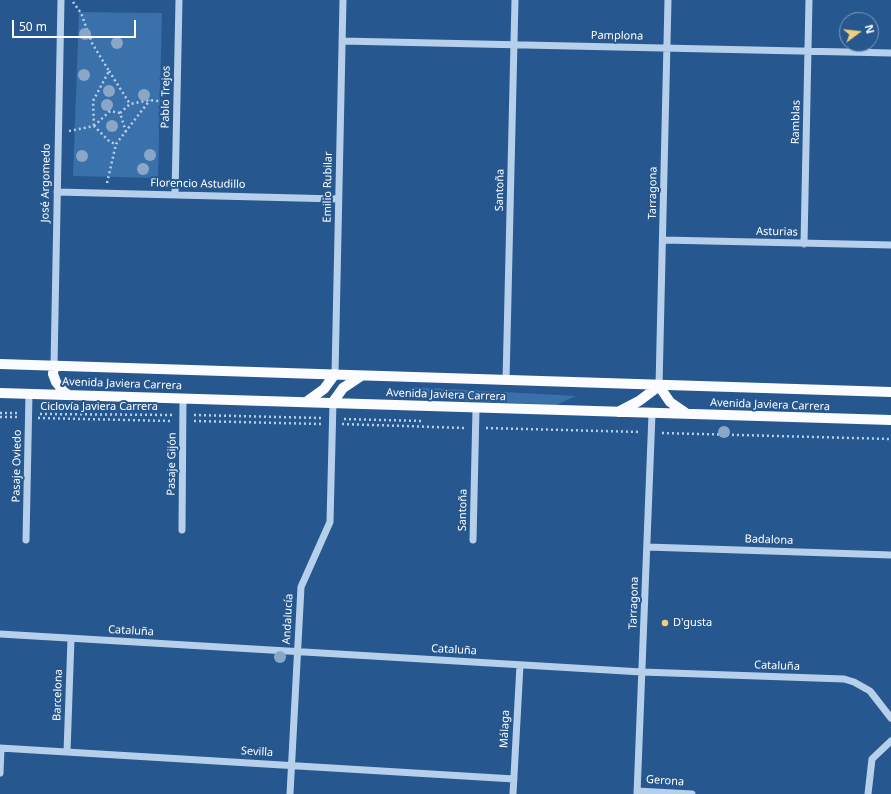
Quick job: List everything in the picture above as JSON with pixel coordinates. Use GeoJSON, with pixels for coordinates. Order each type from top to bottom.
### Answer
{"type":"FeatureCollection","features":[{"type":"Feature","properties":{"kind":"main road","name":"Avenida Javiera Carrera"},"geometry":{"type":"LineString","coordinates":[[0,364],[659,386],[891,392]]}},
{"type":"Feature","properties":{"kind":"main road"},"geometry":{"type":"LineString","coordinates":[[54,366],[53,374],[56,382],[64,392],[69,395]]}},
{"type":"Feature","properties":{"kind":"main road"},"geometry":{"type":"LineString","coordinates":[[306,402],[324,389],[335,374]]}},
{"type":"Feature","properties":{"kind":"main road"},"geometry":{"type":"LineString","coordinates":[[333,402],[343,388],[361,376]]}},
{"type":"Feature","properties":{"kind":"main road"},"geometry":{"type":"LineString","coordinates":[[616,413],[639,401],[659,386],[670,402],[688,414]]}},
{"type":"Feature","properties":{"kind":"main road","name":"Avenida Javiera Carrera"},"geometry":{"type":"LineString","coordinates":[[0,393],[333,402],[476,409],[891,420]]}},
{"type":"Feature","properties":{"kind":"street","name":"José Argomedo"},"geometry":{"type":"LineString","coordinates":[[54,366],[61,0]]}},
{"type":"Feature","properties":{"kind":"street","name":"Pablo Trejos"},"geometry":{"type":"LineString","coordinates":[[175,195],[179,0]]}},
{"type":"Feature","properties":{"kind":"street","name":"Emilio Rubilar"},"geometry":{"type":"LineString","coordinates":[[335,374],[343,0]]}},
{"type":"Feature","properties":{"kind":"street","name":"Santoña"},"geometry":{"type":"LineString","coordinates":[[506,381],[515,0]]}},
{"type":"Feature","properties":{"kind":"street","name":"Tarragona"},"geometry":{"type":"LineString","coordinates":[[659,386],[668,0]]}},
{"type":"Feature","properties":{"kind":"street","name":"Ramblas"},"geometry":{"type":"LineString","coordinates":[[804,244],[809,0]]}},
{"type":"Feature","properties":{"kind":"street","name":"Pamplona"},"geometry":{"type":"LineString","coordinates":[[342,41],[891,53]]}},
{"type":"Feature","properties":{"kind":"street","name":"Florencio Astudillo"},"geometry":{"type":"LineString","coordinates":[[57,192],[338,199]]}},
{"type":"Feature","properties":{"kind":"street","name":"Asturias"},"geometry":{"type":"LineString","coordinates":[[663,240],[891,245]]}},
{"type":"Feature","properties":{"kind":"street","name":"Pasaje Oviedo"},"geometry":{"type":"LineString","coordinates":[[26,540],[30,394]]}},
{"type":"Feature","properties":{"kind":"street","name":"Pasaje Gijón"},"geometry":{"type":"LineString","coordinates":[[182,530],[183,398]]}},
{"type":"Feature","properties":{"kind":"street","name":"Andalucía"},"geometry":{"type":"LineString","coordinates":[[290,794],[301,587],[330,522],[333,402]]}},
{"type":"Feature","properties":{"kind":"street","name":"Santoña"},"geometry":{"type":"LineString","coordinates":[[473,540],[476,409]]}},
{"type":"Feature","properties":{"kind":"street","name":"Tarragona"},"geometry":{"type":"LineString","coordinates":[[637,792],[652,414]]}},
{"type":"Feature","properties":{"kind":"street","name":"Badalona"},"geometry":{"type":"LineString","coordinates":[[647,547],[891,555]]}},
{"type":"Feature","properties":{"kind":"street","name":"Cataluña"},"geometry":{"type":"LineString","coordinates":[[0,634],[642,672],[844,679],[854,682],[870,691],[891,718]]}},
{"type":"Feature","properties":{"kind":"street","name":"Barcelona"},"geometry":{"type":"LineString","coordinates":[[67,752],[71,639]]}},
{"type":"Feature","properties":{"kind":"street","name":"Málaga"},"geometry":{"type":"LineString","coordinates":[[513,794],[520,665]]}},
{"type":"Feature","properties":{"kind":"street"},"geometry":{"type":"LineString","coordinates":[[868,794],[872,759],[891,742]]}},
{"type":"Feature","properties":{"kind":"street","name":"Sevilla"},"geometry":{"type":"LineString","coordinates":[[1,748],[514,778]]}},
{"type":"Feature","properties":{"kind":"street"},"geometry":{"type":"LineString","coordinates":[[0,773],[1,748]]}},
{"type":"Feature","properties":{"kind":"street","name":"Gerona"},"geometry":{"type":"LineString","coordinates":[[637,792],[692,794]]}},
{"type":"Feature","properties":{"kind":"path"},"geometry":{"type":"LineString","coordinates":[[71,0],[82,13],[92,43],[130,104]]}},
{"type":"Feature","properties":{"kind":"path"},"geometry":{"type":"LineString","coordinates":[[109,72],[93,101],[94,126],[108,140],[116,144]]}},
{"type":"Feature","properties":{"kind":"path"},"geometry":{"type":"LineString","coordinates":[[105,193],[116,144],[150,100]]}},
{"type":"Feature","properties":{"kind":"path"},"geometry":{"type":"LineString","coordinates":[[120,113],[130,104],[150,100],[177,106]]}},
{"type":"Feature","properties":{"kind":"path"},"geometry":{"type":"LineString","coordinates":[[58,133],[94,126],[110,111],[120,113]]}},
{"type":"Feature","properties":{"kind":"path"},"geometry":{"type":"LineString","coordinates":[[120,113],[126,132]]}},
{"type":"Feature","properties":{"kind":"path","name":"Ciclovía Javiera Carrera"},"geometry":{"type":"LineString","coordinates":[[0,413],[29,416],[184,418],[198,415]]}},
{"type":"Feature","properties":{"kind":"path"},"geometry":{"type":"LineString","coordinates":[[0,417],[184,418],[332,424],[891,439]]}},
{"type":"Feature","properties":{"kind":"shaded area"},"geometry":{"type":"Polygon","coordinates":[[[79,12],[162,13],[158,178],[73,176],[79,12]]]}},
{"type":"Feature","properties":{"kind":"shaded area"},"geometry":{"type":"Polygon","coordinates":[[[413,387],[576,396],[556,405],[388,397],[413,387]]]}},
{"type":"Feature","properties":{"kind":"place","name":"D'gusta"},"geometry":{"type":"Point","coordinates":[665,623]}}]}
